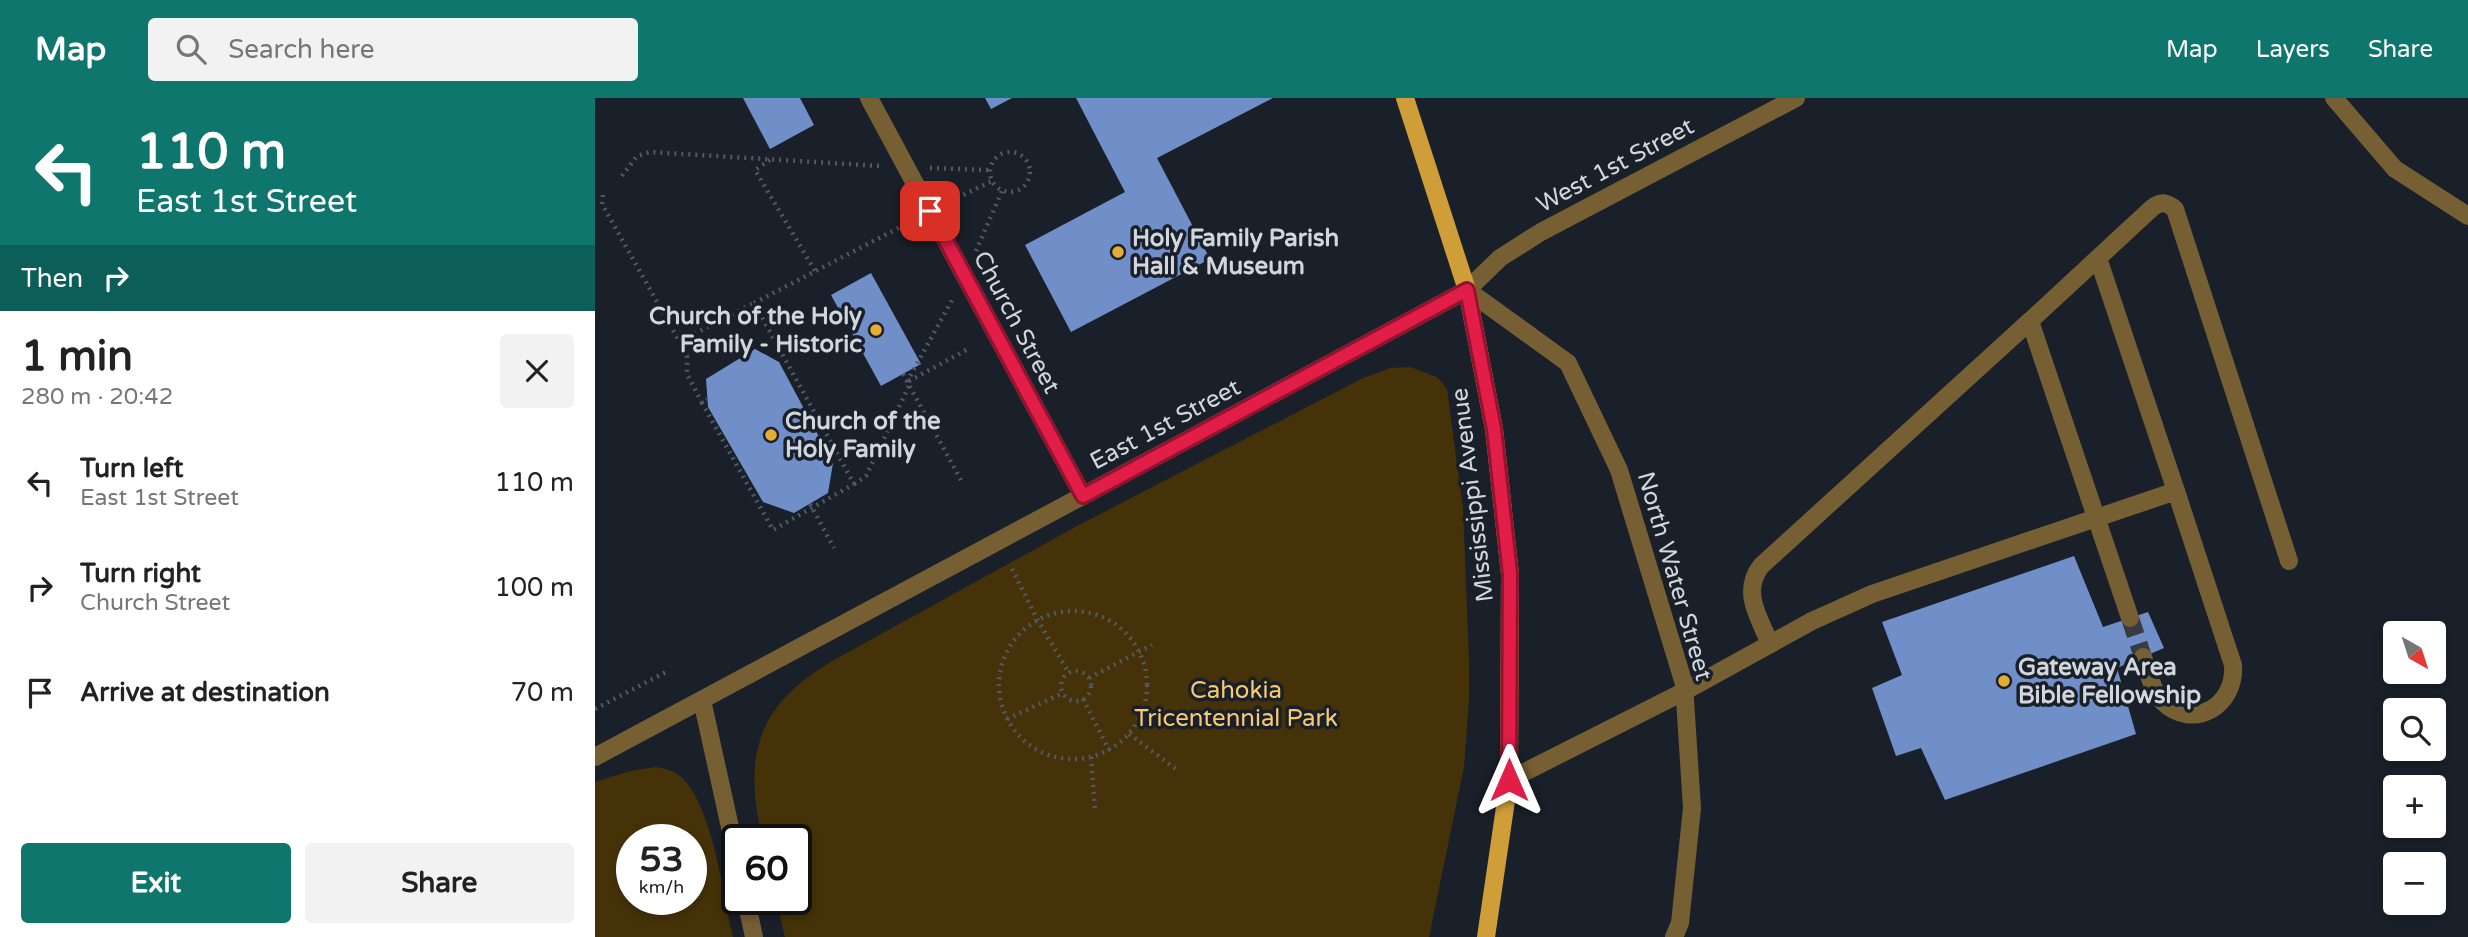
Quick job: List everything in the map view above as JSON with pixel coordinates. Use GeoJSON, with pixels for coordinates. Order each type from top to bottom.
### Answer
{"type":"FeatureCollection","features":[{"type":"Feature","properties":{"kind":"main road","name":"Mississippi Avenue"},"geometry":{"type":"LineString","coordinates":[[1405,98],[1467,290],[1494,429],[1510,574],[1509,780],[1486,937]]}},
{"type":"Feature","properties":{"kind":"street","name":"Church Street"},"geometry":{"type":"LineString","coordinates":[[869,98],[1083,496]]}},
{"type":"Feature","properties":{"kind":"street","name":"West 1st Street"},"geometry":{"type":"LineString","coordinates":[[1467,290],[1500,258],[1541,232],[1796,98]]}},
{"type":"Feature","properties":{"kind":"street"},"geometry":{"type":"LineString","coordinates":[[2334,98],[2395,169],[2468,216]]}},
{"type":"Feature","properties":{"kind":"street"},"geometry":{"type":"LineString","coordinates":[[1770,644],[1752,597],[1751,584],[1761,566],[2159,203],[2167,203],[2175,209],[2289,561]]}},
{"type":"Feature","properties":{"kind":"street"},"geometry":{"type":"LineString","coordinates":[[2098,258],[2233,665],[2232,686],[2223,701],[2210,710],[2194,714],[2181,712],[2164,703],[2159,697],[2143,657]]}},
{"type":"Feature","properties":{"kind":"street","name":"East 1st Street"},"geometry":{"type":"LineString","coordinates":[[595,757],[1467,290]]}},
{"type":"Feature","properties":{"kind":"street","name":"North Water Street"},"geometry":{"type":"LineString","coordinates":[[1467,290],[1568,363],[1619,470],[1685,691],[1692,808],[1680,923],[1674,937]]}},
{"type":"Feature","properties":{"kind":"street"},"geometry":{"type":"LineString","coordinates":[[2030,321],[2130,618]]}},
{"type":"Feature","properties":{"kind":"street"},"geometry":{"type":"LineString","coordinates":[[1509,780],[1872,594],[2176,491]]}},
{"type":"Feature","properties":{"kind":"street"},"geometry":{"type":"LineString","coordinates":[[702,700],[729,824]]}},
{"type":"Feature","properties":{"kind":"street"},"geometry":{"type":"LineString","coordinates":[[749,915],[754,937]]}},
{"type":"Feature","properties":{"kind":"path"},"geometry":{"type":"LineString","coordinates":[[622,176],[636,156],[650,152],[990,170]]}},
{"type":"Feature","properties":{"kind":"path"},"geometry":{"type":"LineString","coordinates":[[1008,152],[1021,155],[1030,166],[1030,179],[1021,190],[1002,191],[992,181],[990,170],[996,158],[1008,152]]}},
{"type":"Feature","properties":{"kind":"path"},"geometry":{"type":"LineString","coordinates":[[770,160],[755,170],[815,271]]}},
{"type":"Feature","properties":{"kind":"path"},"geometry":{"type":"LineString","coordinates":[[679,342],[992,181]]}},
{"type":"Feature","properties":{"kind":"path"},"geometry":{"type":"LineString","coordinates":[[603,195],[602,204],[687,357],[687,374],[773,530],[866,476],[908,384],[965,276],[1002,191]]}},
{"type":"Feature","properties":{"kind":"path"},"geometry":{"type":"LineString","coordinates":[[754,303],[854,484]]}},
{"type":"Feature","properties":{"kind":"path"},"geometry":{"type":"LineString","coordinates":[[908,384],[970,348]]}},
{"type":"Feature","properties":{"kind":"path"},"geometry":{"type":"LineString","coordinates":[[903,374],[962,482]]}},
{"type":"Feature","properties":{"kind":"path"},"geometry":{"type":"LineString","coordinates":[[702,403],[707,399]]}},
{"type":"Feature","properties":{"kind":"path"},"geometry":{"type":"LineString","coordinates":[[811,506],[834,548]]}},
{"type":"Feature","properties":{"kind":"path"},"geometry":{"type":"LineString","coordinates":[[1012,569],[1038,621],[1069,673]]}},
{"type":"Feature","properties":{"kind":"path"},"geometry":{"type":"LineString","coordinates":[[1061,611],[1095,614],[1125,631],[1138,652],[1146,671],[1147,693],[1141,715],[1129,734],[1109,750],[1091,757],[1066,759],[1043,752],[1022,739],[1007,719],[1000,698],[999,674],[1006,652],[1020,632],[1038,621],[1061,611]]}},
{"type":"Feature","properties":{"kind":"path"},"geometry":{"type":"LineString","coordinates":[[1089,678],[1152,645]]}},
{"type":"Feature","properties":{"kind":"path"},"geometry":{"type":"LineString","coordinates":[[1078,671],[1089,678],[1091,687],[1083,699],[1069,699],[1063,693],[1062,684],[1069,673],[1078,671]]}},
{"type":"Feature","properties":{"kind":"path"},"geometry":{"type":"LineString","coordinates":[[595,709],[666,672]]}},
{"type":"Feature","properties":{"kind":"path"},"geometry":{"type":"LineString","coordinates":[[1007,719],[1063,693]]}},
{"type":"Feature","properties":{"kind":"path"},"geometry":{"type":"LineString","coordinates":[[1083,699],[1109,750]]}},
{"type":"Feature","properties":{"kind":"path"},"geometry":{"type":"LineString","coordinates":[[1129,734],[1176,769]]}},
{"type":"Feature","properties":{"kind":"path"},"geometry":{"type":"LineString","coordinates":[[1091,757],[1095,808]]}},
{"type":"Feature","properties":{"kind":"green space","name":"Cahokia Tricentennial Park"},"geometry":{"type":"Polygon","coordinates":[[[1410,367],[1437,377],[1447,389],[1463,509],[1469,660],[1464,767],[1429,937],[785,937],[780,915],[812,915],[812,824],[760,824],[754,782],[762,735],[772,714],[787,695],[834,660],[1077,526],[1363,378],[1390,368],[1410,367]]]}},
{"type":"Feature","properties":{"kind":"green space"},"geometry":{"type":"Polygon","coordinates":[[[656,767],[676,773],[688,785],[707,824],[721,878],[721,915],[729,915],[733,937],[595,937],[595,782],[630,771],[656,767]]]}},
{"type":"Feature","properties":{"kind":"building"},"geometry":{"type":"Polygon","coordinates":[[[743,98],[800,98],[814,125],[770,149],[743,98]]]}},
{"type":"Feature","properties":{"kind":"building"},"geometry":{"type":"Polygon","coordinates":[[[985,98],[1012,98],[991,109],[985,98]]]}},
{"type":"Feature","properties":{"kind":"building","name":"Holy Family Parish Hall & Museum"},"geometry":{"type":"Polygon","coordinates":[[[1076,98],[1273,98],[1157,158],[1210,259],[1071,332],[1025,245],[1125,192],[1076,98]]]}},
{"type":"Feature","properties":{"kind":"building","name":"Church of the Holy Family - Historic"},"geometry":{"type":"Polygon","coordinates":[[[871,273],[921,364],[881,386],[831,295],[871,273]]]}},
{"type":"Feature","properties":{"kind":"building","name":"Church of the Holy Family"},"geometry":{"type":"Polygon","coordinates":[[[755,349],[779,362],[833,463],[828,493],[794,513],[763,502],[708,407],[706,379],[755,349]]]}},
{"type":"Feature","properties":{"kind":"building","name":"Gateway Area Bible Fellowship"},"geometry":{"type":"Polygon","coordinates":[[[2074,556],[2103,627],[2148,612],[2164,648],[2117,668],[2136,734],[1945,800],[1921,748],[1896,756],[1872,688],[1902,675],[1882,622],[2074,556]]]}},
{"type":"Feature","properties":{"kind":"tunnel"},"geometry":{"type":"LineString","coordinates":[[2130,618],[2143,657]]}},
{"type":"Feature","properties":{"kind":"place","name":"Holy Family Parish Hall & Museum"},"geometry":{"type":"Point","coordinates":[1118,252]}},
{"type":"Feature","properties":{"kind":"place","name":"Church of the Holy Family - Historic"},"geometry":{"type":"Point","coordinates":[876,330]}},
{"type":"Feature","properties":{"kind":"place","name":"Church of the Holy Family"},"geometry":{"type":"Point","coordinates":[771,435]}},
{"type":"Feature","properties":{"kind":"place","name":"Gateway Area Bible Fellowship"},"geometry":{"type":"Point","coordinates":[2004,681]}},
{"type":"Feature","properties":{"kind":"route"},"geometry":{"type":"LineString","coordinates":[[930,211],[1083,496],[1467,290],[1494,429],[1510,574],[1509,780]]}}]}
